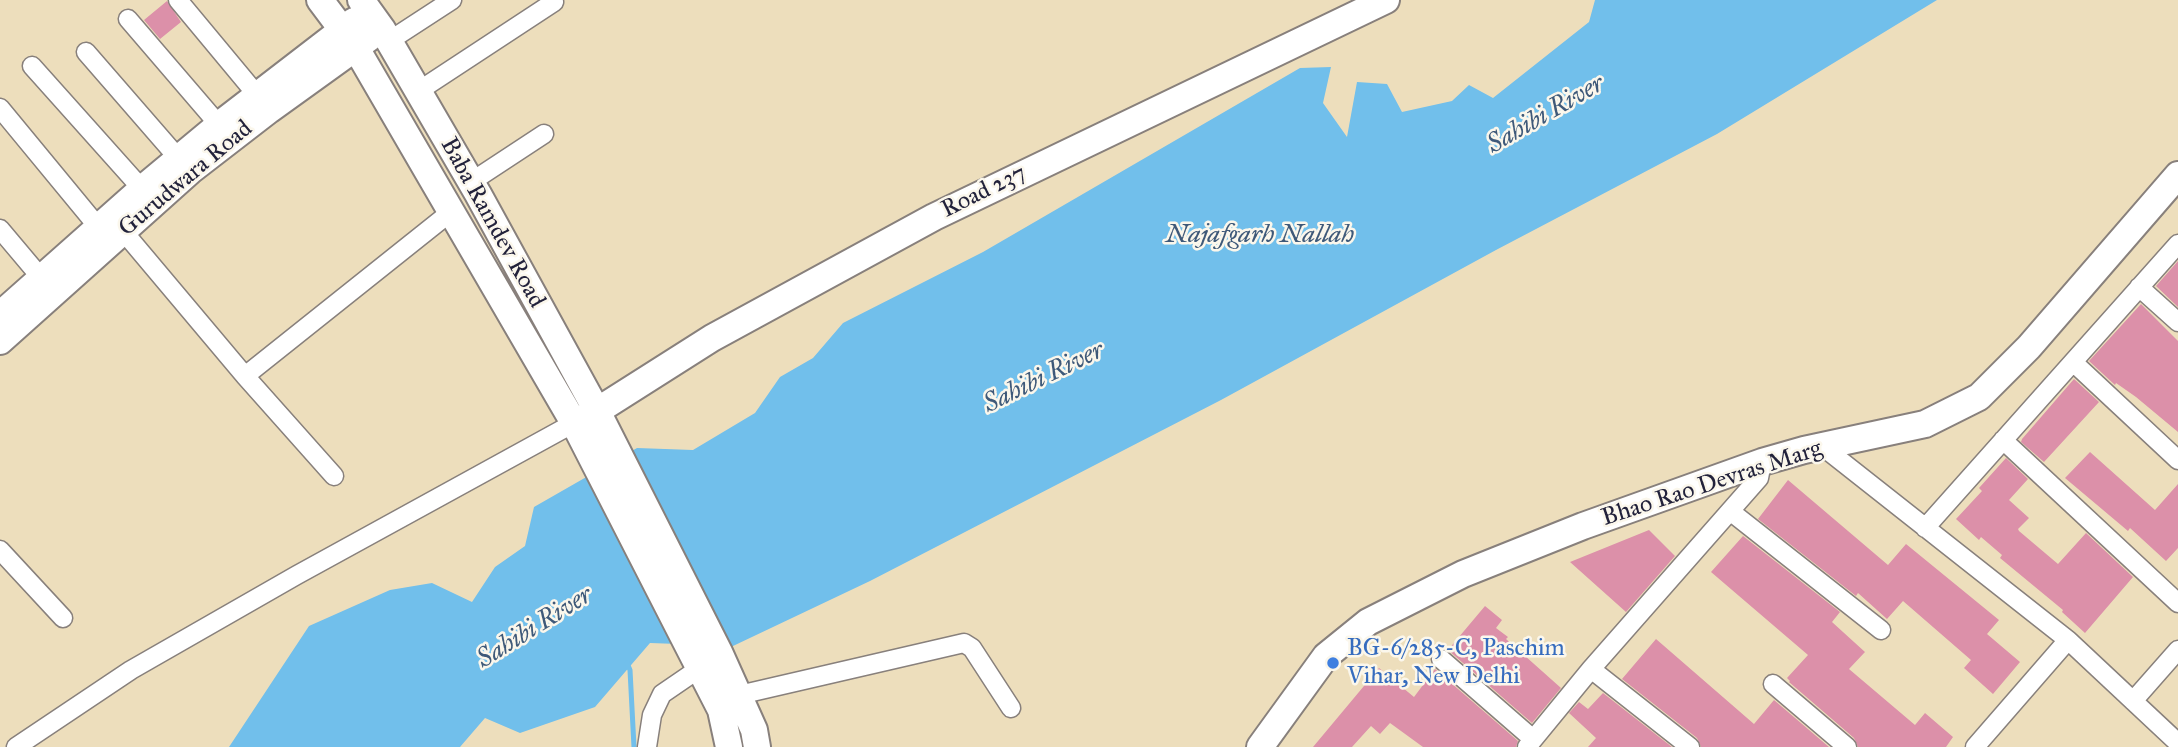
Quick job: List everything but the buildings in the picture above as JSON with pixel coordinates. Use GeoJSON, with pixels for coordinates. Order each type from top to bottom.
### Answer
{"type":"FeatureCollection","features":[{"type":"Feature","properties":{"kind":"street"},"geometry":{"type":"LineString","coordinates":[[178,0],[257,95]]}},
{"type":"Feature","properties":{"kind":"street"},"geometry":{"type":"LineString","coordinates":[[320,0],[349,39],[452,211],[573,423],[605,456],[708,662],[729,747]]}},
{"type":"Feature","properties":{"kind":"street"},"geometry":{"type":"LineString","coordinates":[[375,20],[452,0]]}},
{"type":"Feature","properties":{"kind":"street","name":"Road 237"},"geometry":{"type":"LineString","coordinates":[[573,423],[597,411],[712,338],[934,217],[1386,0]]}},
{"type":"Feature","properties":{"kind":"street"},"geometry":{"type":"LineString","coordinates":[[417,92],[554,2]]}},
{"type":"Feature","properties":{"kind":"street"},"geometry":{"type":"LineString","coordinates":[[128,19],[219,125]]}},
{"type":"Feature","properties":{"kind":"street","name":"Gurudwara Road"},"geometry":{"type":"LineString","coordinates":[[0,341],[48,286],[111,230],[190,172],[375,20]]}},
{"type":"Feature","properties":{"kind":"street","name":"Baba Ramdev Road"},"geometry":{"type":"LineString","coordinates":[[375,20],[471,182],[597,411],[605,456]]}},
{"type":"Feature","properties":{"kind":"street","name":"Gurudwara Road"},"geometry":{"type":"LineString","coordinates":[[111,230],[142,190],[219,125],[257,95],[349,39]]}},
{"type":"Feature","properties":{"kind":"street"},"geometry":{"type":"LineString","coordinates":[[86,51],[179,159]]}},
{"type":"Feature","properties":{"kind":"street"},"geometry":{"type":"LineString","coordinates":[[33,66],[142,190]]}},
{"type":"Feature","properties":{"kind":"street"},"geometry":{"type":"LineString","coordinates":[[0,108],[334,476]]}},
{"type":"Feature","properties":{"kind":"street"},"geometry":{"type":"LineString","coordinates":[[471,182],[544,134]]}},
{"type":"Feature","properties":{"kind":"street","name":"Bhao Rao Devras Marg"},"geometry":{"type":"LineString","coordinates":[[1260,747],[1326,656],[1368,622],[1463,573],[1583,526],[1762,462],[1925,424],[1979,397],[2029,347],[2178,175]]}},
{"type":"Feature","properties":{"kind":"street"},"geometry":{"type":"LineString","coordinates":[[245,376],[452,211]]}},
{"type":"Feature","properties":{"kind":"street"},"geometry":{"type":"LineString","coordinates":[[0,229],[48,286]]}},
{"type":"Feature","properties":{"kind":"street"},"geometry":{"type":"LineString","coordinates":[[1925,528],[2178,244]]}},
{"type":"Feature","properties":{"kind":"street","name":"Gurudwara Road"},"geometry":{"type":"LineString","coordinates":[[0,315],[48,286]]}},
{"type":"Feature","properties":{"kind":"street"},"geometry":{"type":"LineString","coordinates":[[2140,287],[2178,322]]}},
{"type":"Feature","properties":{"kind":"street"},"geometry":{"type":"LineString","coordinates":[[2073,362],[2178,460]]}},
{"type":"Feature","properties":{"kind":"street"},"geometry":{"type":"LineString","coordinates":[[16,747],[143,664],[297,575],[573,423]]}},
{"type":"Feature","properties":{"kind":"street"},"geometry":{"type":"LineString","coordinates":[[2003,440],[2178,603]]}},
{"type":"Feature","properties":{"kind":"street"},"geometry":{"type":"LineString","coordinates":[[1822,446],[2067,640],[2178,743]]}},
{"type":"Feature","properties":{"kind":"street"},"geometry":{"type":"LineString","coordinates":[[1441,659],[1530,743],[1591,669],[1759,478],[1762,462]]}},
{"type":"Feature","properties":{"kind":"street"},"geometry":{"type":"LineString","coordinates":[[1730,511],[1881,629]]}},
{"type":"Feature","properties":{"kind":"street"},"geometry":{"type":"LineString","coordinates":[[0,550],[63,618]]}},
{"type":"Feature","properties":{"kind":"street"},"geometry":{"type":"LineString","coordinates":[[1975,747],[2067,640]]}},
{"type":"Feature","properties":{"kind":"street"},"geometry":{"type":"LineString","coordinates":[[738,695],[964,643],[972,648],[1011,708]]}},
{"type":"Feature","properties":{"kind":"street"},"geometry":{"type":"LineString","coordinates":[[2133,701],[2178,650]]}},
{"type":"Feature","properties":{"kind":"street"},"geometry":{"type":"LineString","coordinates":[[708,662],[738,695],[754,730],[757,747]]}},
{"type":"Feature","properties":{"kind":"street"},"geometry":{"type":"LineString","coordinates":[[647,747],[652,715],[662,694],[708,662]]}},
{"type":"Feature","properties":{"kind":"street"},"geometry":{"type":"LineString","coordinates":[[1591,669],[1690,747]]}},
{"type":"Feature","properties":{"kind":"street"},"geometry":{"type":"LineString","coordinates":[[1773,684],[1847,747]]}},
{"type":"Feature","properties":{"kind":"water","name":"Najafgarh Nallah"},"geometry":{"type":"Polygon","coordinates":[[[1595,0],[1937,0],[1717,134],[1496,250],[1221,400],[870,581],[733,646],[650,643],[595,707],[520,733],[485,718],[460,747],[229,747],[309,626],[390,590],[432,583],[472,602],[495,567],[525,546],[534,507],[637,448],[693,450],[755,413],[780,377],[813,358],[843,323],[983,252],[1300,68],[1331,67],[1323,103],[1347,137],[1357,82],[1387,84],[1402,112],[1452,101],[1469,85],[1493,98],[1589,22],[1595,0]]]}},
{"type":"Feature","properties":{"kind":"waterway"},"geometry":{"type":"LineString","coordinates":[[627,663],[630,670],[634,747]]}},
{"type":"Feature","properties":{"kind":"place","name":"BG-6/285-C, Paschim Vihar, New Delhi"},"geometry":{"type":"Point","coordinates":[1333,663]}},
{"type":"Feature","properties":{"kind":"water label","name":"Sahibi River"},"geometry":{"type":"Point","coordinates":[1546,115]}},
{"type":"Feature","properties":{"kind":"water label","name":"Sahibi River"},"geometry":{"type":"Point","coordinates":[1044,378]}},
{"type":"Feature","properties":{"kind":"water label","name":"Sahibi River"},"geometry":{"type":"Point","coordinates":[535,628]}}]}
